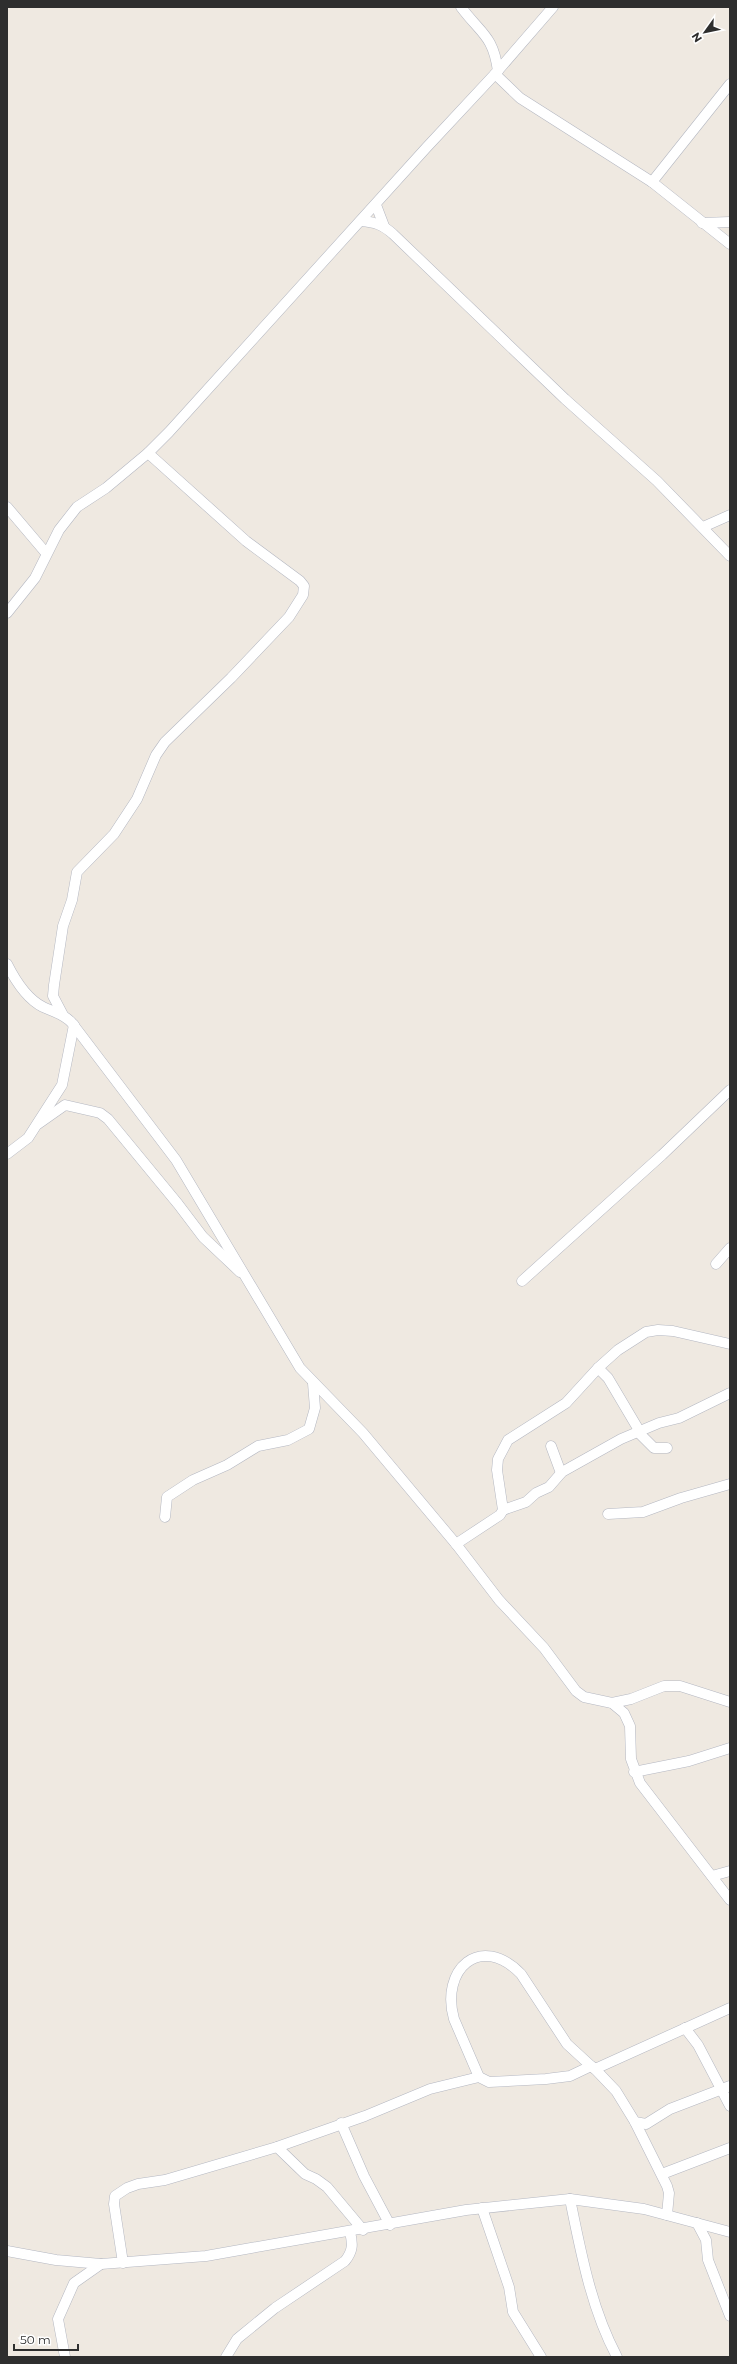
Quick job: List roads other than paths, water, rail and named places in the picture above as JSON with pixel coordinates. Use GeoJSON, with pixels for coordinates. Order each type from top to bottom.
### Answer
{"type":"FeatureCollection","features":[{"type":"Feature","properties":{"kind":"street"},"geometry":{"type":"LineString","coordinates":[[461,7],[490,40],[496,54],[496,73],[520,98],[652,182],[730,244]]}},
{"type":"Feature","properties":{"kind":"street"},"geometry":{"type":"LineString","coordinates":[[7,613],[35,578],[59,530],[77,507],[106,488],[148,453],[218,380],[496,73],[553,7]]}},
{"type":"Feature","properties":{"kind":"street"},"geometry":{"type":"LineString","coordinates":[[652,182],[730,84]]}},
{"type":"Feature","properties":{"kind":"street"},"geometry":{"type":"LineString","coordinates":[[376,205],[384,226]]}},
{"type":"Feature","properties":{"kind":"street"},"geometry":{"type":"LineString","coordinates":[[361,221],[373,222],[384,226],[565,399],[657,481],[730,556]]}},
{"type":"Feature","properties":{"kind":"street"},"geometry":{"type":"LineString","coordinates":[[702,223],[730,222]]}},
{"type":"Feature","properties":{"kind":"street"},"geometry":{"type":"LineString","coordinates":[[148,453],[246,541],[300,581],[304,586],[303,595],[289,617],[231,678],[165,742],[156,756],[137,799],[114,834],[77,872],[72,900],[63,926],[53,996],[63,1014],[74,1025],[176,1160],[250,1281],[291,1355],[313,1383],[363,1433],[456,1544],[499,1600],[544,1648],[576,1691],[584,1697],[612,1703],[631,1699],[664,1686],[680,1686],[730,1702]]}},
{"type":"Feature","properties":{"kind":"street"},"geometry":{"type":"LineString","coordinates":[[7,507],[46,554]]}},
{"type":"Feature","properties":{"kind":"street"},"geometry":{"type":"LineString","coordinates":[[703,527],[730,515]]}},
{"type":"Feature","properties":{"kind":"street"},"geometry":{"type":"LineString","coordinates":[[7,964],[28,995],[42,1006],[63,1014]]}},
{"type":"Feature","properties":{"kind":"street"},"geometry":{"type":"LineString","coordinates":[[7,1154],[28,1138],[62,1085],[74,1025]]}},
{"type":"Feature","properties":{"kind":"street"},"geometry":{"type":"LineString","coordinates":[[522,1281],[662,1155],[730,1090]]}},
{"type":"Feature","properties":{"kind":"street"},"geometry":{"type":"LineString","coordinates":[[38,1124],[65,1105],[100,1113],[117,1128],[203,1237],[250,1281]]}},
{"type":"Feature","properties":{"kind":"street"},"geometry":{"type":"LineString","coordinates":[[716,1264],[730,1248]]}},
{"type":"Feature","properties":{"kind":"street"},"geometry":{"type":"LineString","coordinates":[[503,1510],[497,1470],[498,1459],[508,1440],[566,1403],[598,1368],[627,1343],[652,1331],[673,1331],[730,1344]]}},
{"type":"Feature","properties":{"kind":"street"},"geometry":{"type":"LineString","coordinates":[[598,1368],[608,1378],[639,1432],[654,1448],[667,1448]]}},
{"type":"Feature","properties":{"kind":"street"},"geometry":{"type":"LineString","coordinates":[[165,1517],[167,1497],[178,1489],[227,1465],[258,1446],[288,1440],[309,1429],[315,1408],[313,1383]]}},
{"type":"Feature","properties":{"kind":"street"},"geometry":{"type":"LineString","coordinates":[[456,1544],[503,1510],[526,1502],[536,1493],[549,1487],[561,1473],[621,1439],[684,1416],[730,1393]]}},
{"type":"Feature","properties":{"kind":"street"},"geometry":{"type":"LineString","coordinates":[[551,1446],[561,1473]]}},
{"type":"Feature","properties":{"kind":"street"},"geometry":{"type":"LineString","coordinates":[[608,1514],[643,1512],[680,1498],[730,1484]]}},
{"type":"Feature","properties":{"kind":"street"},"geometry":{"type":"LineString","coordinates":[[612,1703],[624,1713],[630,1726],[631,1759],[634,1772],[660,1811],[730,1900]]}},
{"type":"Feature","properties":{"kind":"street"},"geometry":{"type":"LineString","coordinates":[[634,1772],[689,1761],[730,1748]]}},
{"type":"Feature","properties":{"kind":"street"},"geometry":{"type":"LineString","coordinates":[[712,1876],[730,1871]]}},
{"type":"Feature","properties":{"kind":"street"},"geometry":{"type":"LineString","coordinates":[[479,2077],[451,2009],[452,1993],[459,1970],[467,1962],[483,1955],[500,1958],[512,1965],[521,1974],[567,2044],[616,2091],[635,2122],[662,2174],[669,2193],[667,2214]]}},
{"type":"Feature","properties":{"kind":"street"},"geometry":{"type":"LineString","coordinates":[[124,2264],[114,2204],[115,2196],[119,2192],[138,2184],[165,2180],[277,2148],[381,2109],[411,2095],[479,2077],[490,2082],[546,2080],[570,2076],[593,2068],[730,2008]]}},
{"type":"Feature","properties":{"kind":"street"},"geometry":{"type":"LineString","coordinates":[[685,2028],[698,2044],[726,2088],[730,2106]]}},
{"type":"Feature","properties":{"kind":"street"},"geometry":{"type":"LineString","coordinates":[[635,2122],[646,2124],[670,2109],[726,2088]]}},
{"type":"Feature","properties":{"kind":"street"},"geometry":{"type":"LineString","coordinates":[[341,2123],[364,2176],[390,2225]]}},
{"type":"Feature","properties":{"kind":"street"},"geometry":{"type":"LineString","coordinates":[[277,2148],[305,2174],[316,2179],[327,2188],[363,2230]]}},
{"type":"Feature","properties":{"kind":"street"},"geometry":{"type":"LineString","coordinates":[[662,2174],[730,2148]]}},
{"type":"Feature","properties":{"kind":"street"},"geometry":{"type":"LineString","coordinates":[[570,2199],[594,2300],[601,2322],[617,2357]]}},
{"type":"Feature","properties":{"kind":"street"},"geometry":{"type":"LineString","coordinates":[[7,2251],[56,2260],[101,2264],[124,2264],[206,2256],[363,2230],[482,2208],[570,2199],[644,2209],[730,2232]]}},
{"type":"Feature","properties":{"kind":"street"},"geometry":{"type":"LineString","coordinates":[[482,2208],[509,2287],[513,2312],[541,2357]]}},
{"type":"Feature","properties":{"kind":"street"},"geometry":{"type":"LineString","coordinates":[[697,2223],[706,2240],[708,2260],[730,2316]]}},
{"type":"Feature","properties":{"kind":"street"},"geometry":{"type":"LineString","coordinates":[[226,2357],[237,2339],[275,2308],[345,2261],[352,2253],[353,2244],[350,2232]]}},
{"type":"Feature","properties":{"kind":"street"},"geometry":{"type":"LineString","coordinates":[[65,2357],[58,2319],[74,2283],[101,2264]]}}]}
